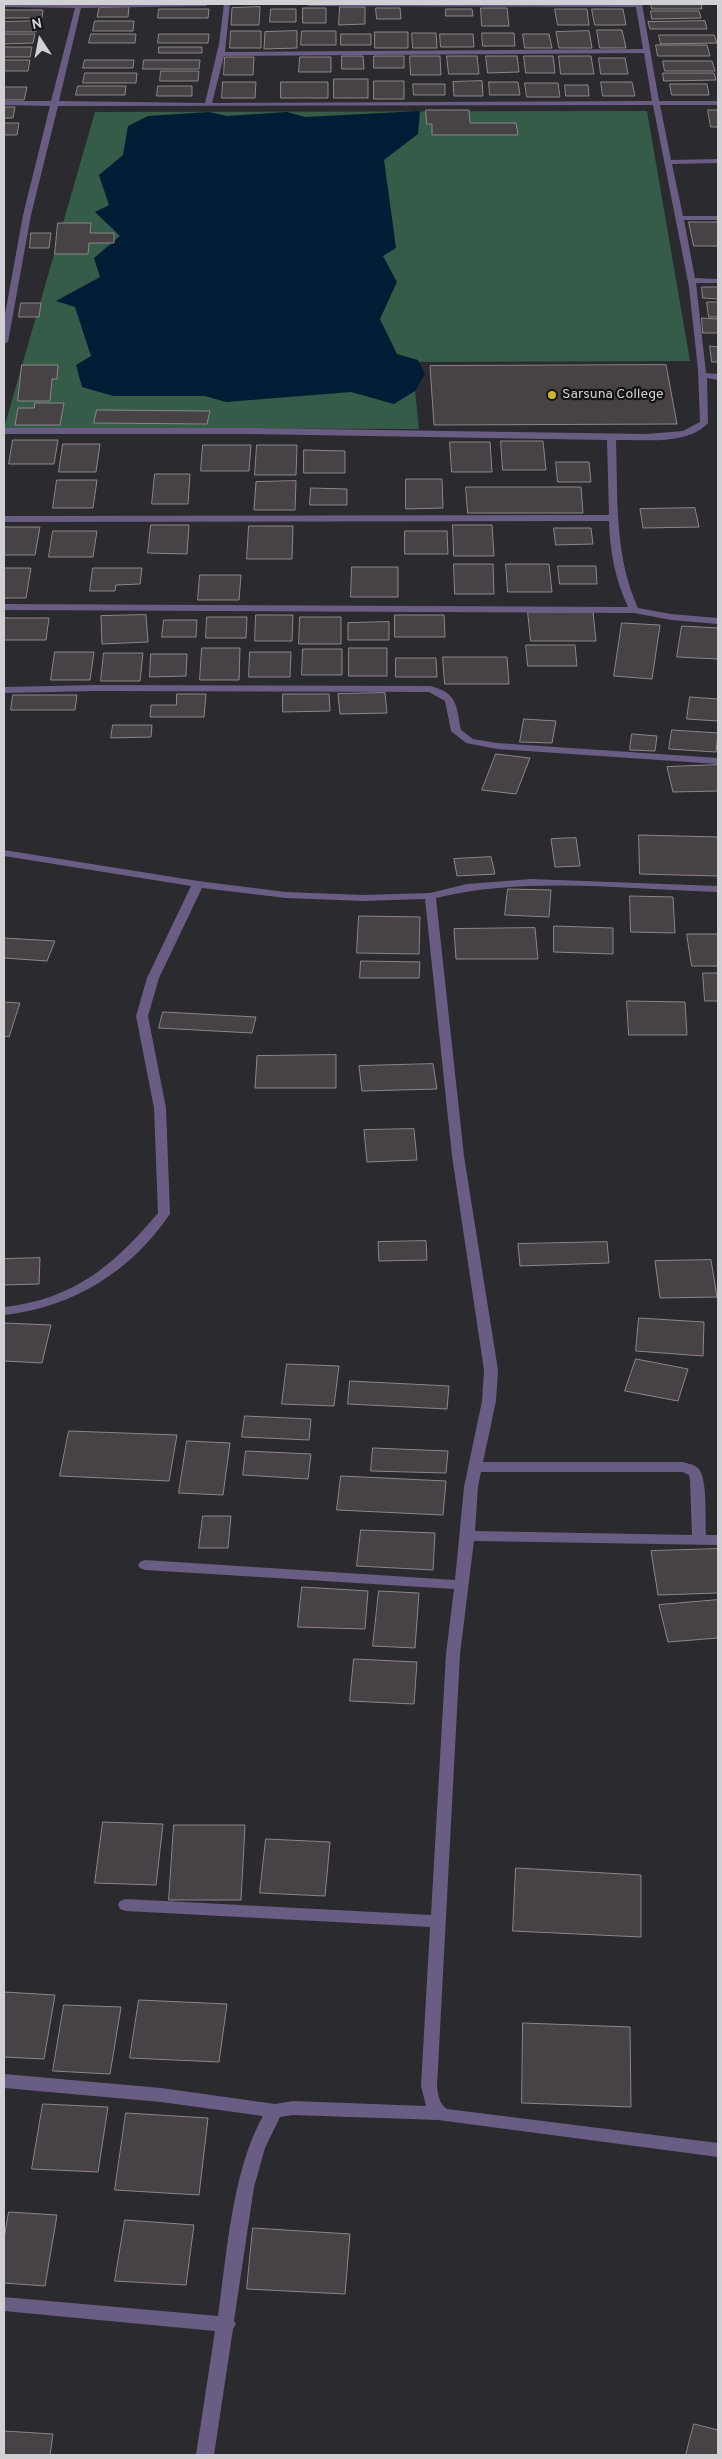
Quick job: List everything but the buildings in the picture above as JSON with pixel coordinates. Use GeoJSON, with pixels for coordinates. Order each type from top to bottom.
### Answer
{"type":"FeatureCollection","features":[{"type":"Feature","properties":{"kind":"street"},"geometry":{"type":"LineString","coordinates":[[4,5],[206,4]]}},
{"type":"Feature","properties":{"kind":"street"},"geometry":{"type":"LineString","coordinates":[[208,105],[221,54],[227,4]]}},
{"type":"Feature","properties":{"kind":"street"},"geometry":{"type":"LineString","coordinates":[[4,431],[249,431],[611,437],[683,435],[698,431],[704,423],[702,375],[691,280],[656,103],[639,5],[309,4]]}},
{"type":"Feature","properties":{"kind":"street"},"geometry":{"type":"LineString","coordinates":[[4,342],[8,293],[79,5]]}},
{"type":"Feature","properties":{"kind":"street"},"geometry":{"type":"LineString","coordinates":[[221,54],[648,51]]}},
{"type":"Feature","properties":{"kind":"street"},"geometry":{"type":"LineString","coordinates":[[4,103],[56,102],[208,105],[718,103]]}},
{"type":"Feature","properties":{"kind":"street"},"geometry":{"type":"LineString","coordinates":[[669,162],[718,161]]}},
{"type":"Feature","properties":{"kind":"street"},"geometry":{"type":"LineString","coordinates":[[680,218],[718,218]]}},
{"type":"Feature","properties":{"kind":"street"},"geometry":{"type":"LineString","coordinates":[[691,280],[718,281]]}},
{"type":"Feature","properties":{"kind":"street"},"geometry":{"type":"LineString","coordinates":[[702,375],[718,377]]}},
{"type":"Feature","properties":{"kind":"street"},"geometry":{"type":"LineString","coordinates":[[611,437],[615,551],[624,588],[634,610]]}},
{"type":"Feature","properties":{"kind":"street"},"geometry":{"type":"LineString","coordinates":[[4,519],[614,518]]}},
{"type":"Feature","properties":{"kind":"street"},"geometry":{"type":"LineString","coordinates":[[4,607],[634,610],[671,618],[718,620]]}},
{"type":"Feature","properties":{"kind":"street"},"geometry":{"type":"LineString","coordinates":[[4,690],[95,688],[430,689],[443,694],[450,700],[456,731],[470,741],[497,746],[718,761]]}},
{"type":"Feature","properties":{"kind":"street"},"geometry":{"type":"LineString","coordinates":[[4,853],[286,896],[363,898],[430,896],[467,887],[531,882],[718,888]]}},
{"type":"Feature","properties":{"kind":"street"},"geometry":{"type":"LineString","coordinates":[[4,1311],[50,1302],[75,1293],[110,1271],[142,1242],[164,1214],[160,1108],[142,1016],[153,978],[198,884]]}},
{"type":"Feature","properties":{"kind":"street"},"geometry":{"type":"LineString","coordinates":[[430,896],[458,1156],[491,1370],[489,1401],[471,1487],[468,1536],[453,1654],[429,2086],[430,2098],[439,2113]]}},
{"type":"Feature","properties":{"kind":"street"},"geometry":{"type":"LineString","coordinates":[[475,1467],[683,1467],[691,1469],[695,1473],[697,1480],[699,1540]]}},
{"type":"Feature","properties":{"kind":"street"},"geometry":{"type":"LineString","coordinates":[[468,1536],[718,1540]]}},
{"type":"Feature","properties":{"kind":"street"},"geometry":{"type":"LineString","coordinates":[[145,1565],[461,1585]]}},
{"type":"Feature","properties":{"kind":"street"},"geometry":{"type":"LineString","coordinates":[[126,1905],[439,1921]]}},
{"type":"Feature","properties":{"kind":"street"},"geometry":{"type":"LineString","coordinates":[[4,2081],[161,2095],[275,2111],[302,2108],[439,2113],[460,2118],[718,2150]]}},
{"type":"Feature","properties":{"kind":"street"},"geometry":{"type":"LineString","coordinates":[[206,2455],[246,2187],[253,2156],[266,2123],[275,2111]]}},
{"type":"Feature","properties":{"kind":"street"},"geometry":{"type":"LineString","coordinates":[[4,2304],[227,2324]]}},
{"type":"Feature","properties":{"kind":"green space"},"geometry":{"type":"Polygon","coordinates":[[[647,111],[690,361],[412,362],[419,429],[4,428],[95,112],[647,111]]]}},
{"type":"Feature","properties":{"kind":"water"},"geometry":{"type":"Polygon","coordinates":[[[420,111],[418,134],[384,160],[396,248],[383,256],[397,282],[380,319],[397,354],[418,360],[425,374],[415,391],[394,404],[351,392],[226,402],[205,396],[113,396],[82,387],[76,365],[91,356],[75,307],[56,301],[100,277],[94,258],[120,236],[95,212],[109,205],[99,175],[123,155],[128,126],[148,116],[209,112],[227,116],[287,112],[305,117],[420,111]]]}},
{"type":"Feature","properties":{"kind":"place","name":"Sarsuna College"},"geometry":{"type":"Point","coordinates":[552,395]}}]}
